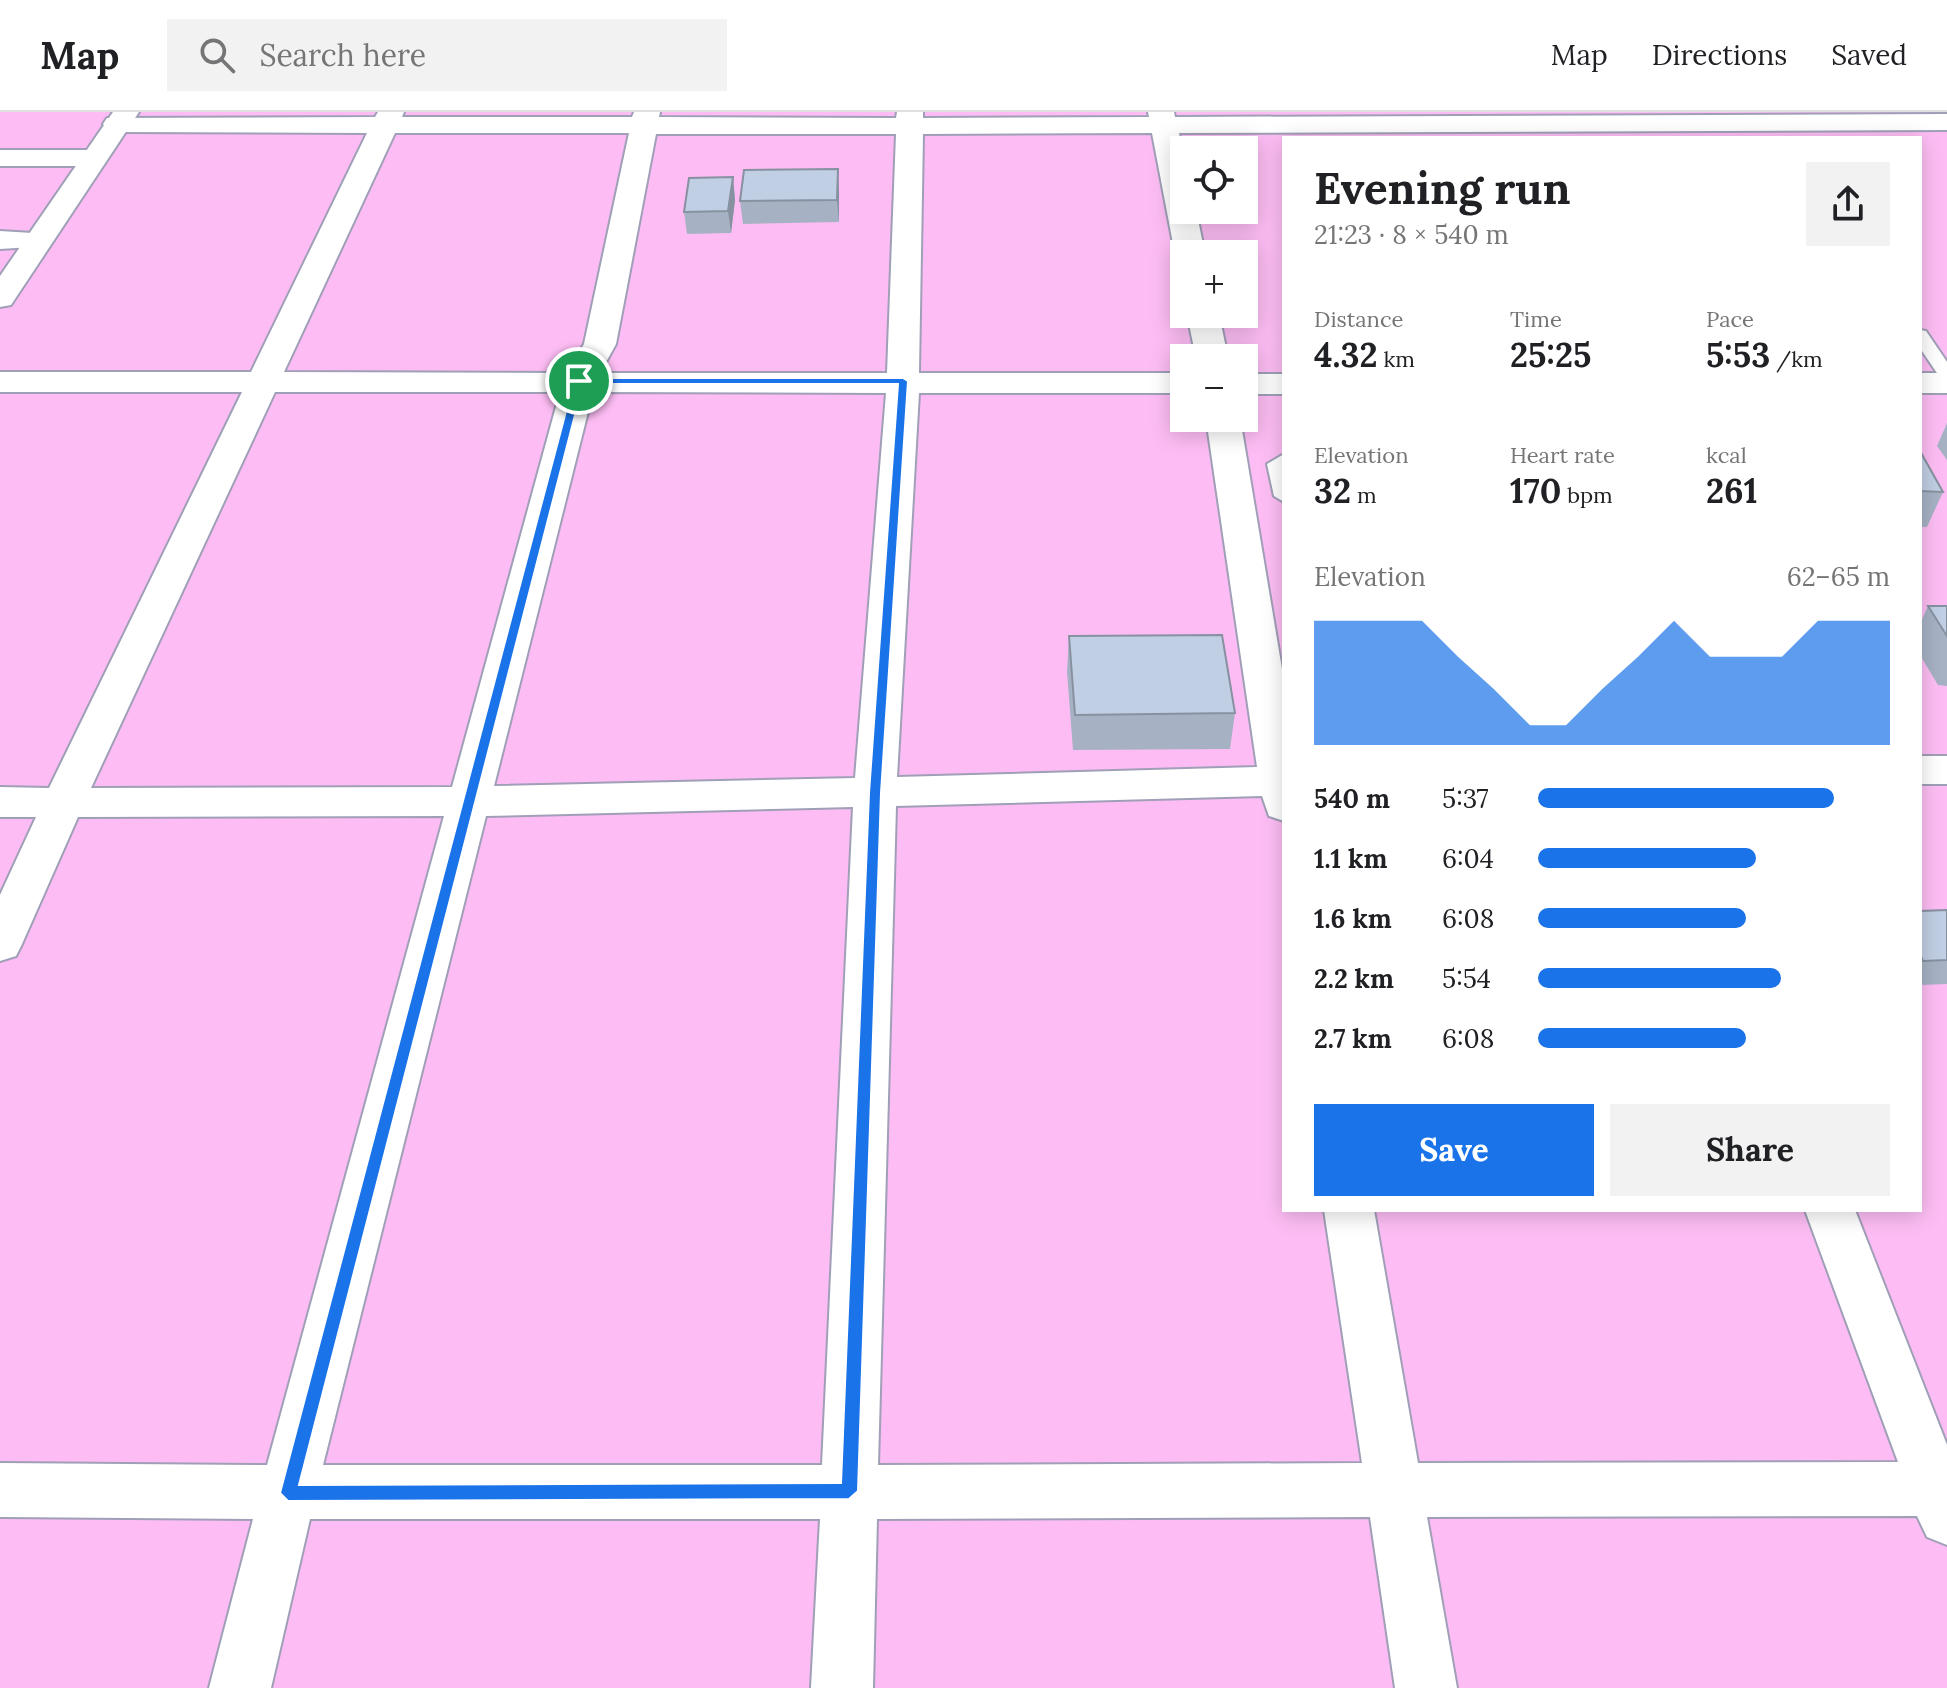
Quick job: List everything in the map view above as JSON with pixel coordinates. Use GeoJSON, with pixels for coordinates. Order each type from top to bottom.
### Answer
{"type":"FeatureCollection","features":[{"type":"Feature","properties":{"kind":"street"},"geometry":{"type":"LineString","coordinates":[[0,298],[122,118],[1162,118],[1430,124],[1684,117],[1944,120]]}},
{"type":"Feature","properties":{"kind":"street"},"geometry":{"type":"LineString","coordinates":[[240,1688],[288,1493],[579,381],[600,344],[645,118]]}},
{"type":"Feature","properties":{"kind":"street"},"geometry":{"type":"LineString","coordinates":[[1162,118],[1187,240]]}},
{"type":"Feature","properties":{"kind":"street"},"geometry":{"type":"LineString","coordinates":[[0,944],[63,803],[388,119]]}},
{"type":"Feature","properties":{"kind":"street"},"geometry":{"type":"LineString","coordinates":[[842,1688],[875,793],[903,381],[910,119]]}},
{"type":"Feature","properties":{"kind":"street"},"geometry":{"type":"LineString","coordinates":[[0,158],[94,158]]}},
{"type":"Feature","properties":{"kind":"street"},"geometry":{"type":"LineString","coordinates":[[0,240],[39,240]]}},
{"type":"Feature","properties":{"kind":"street"},"geometry":{"type":"LineString","coordinates":[[0,382],[1170,383]]}},
{"type":"Feature","properties":{"kind":"street"},"geometry":{"type":"LineString","coordinates":[[1922,383],[1947,383]]}},
{"type":"Feature","properties":{"kind":"street"},"geometry":{"type":"LineString","coordinates":[[1258,384],[1282,384]]}},
{"type":"Feature","properties":{"kind":"street"},"geometry":{"type":"LineString","coordinates":[[1225,432],[1282,783]]}},
{"type":"Feature","properties":{"kind":"street"},"geometry":{"type":"LineString","coordinates":[[1922,770],[1947,770]]}},
{"type":"Feature","properties":{"kind":"street"},"geometry":{"type":"LineString","coordinates":[[0,802],[469,800],[1282,789]]}},
{"type":"Feature","properties":{"kind":"street"},"geometry":{"type":"LineString","coordinates":[[1349,1212],[1426,1688]]}},
{"type":"Feature","properties":{"kind":"street"},"geometry":{"type":"LineString","coordinates":[[0,1490],[288,1493],[1393,1488],[1941,1504],[1831,1212]]}},
{"type":"Feature","properties":{"kind":"lane"},"geometry":{"type":"LineString","coordinates":[[1922,338],[1947,375]]}},
{"type":"Feature","properties":{"kind":"lane"},"geometry":{"type":"LineString","coordinates":[[1282,461],[1276,464],[1282,488]]}},
{"type":"Feature","properties":{"kind":"shaded area"},"geometry":{"type":"Polygon","coordinates":[[[0,112],[1947,112],[1947,1688],[0,1688],[0,112]]]}},
{"type":"Feature","properties":{"kind":"building"},"geometry":{"type":"Polygon","coordinates":[[[838,169],[837,200],[740,201],[744,170],[838,169]]]}},
{"type":"Feature","properties":{"kind":"building"},"geometry":{"type":"Polygon","coordinates":[[[733,177],[728,211],[684,212],[689,178],[733,177]]]}},
{"type":"Feature","properties":{"kind":"building"},"geometry":{"type":"Polygon","coordinates":[[[1922,455],[1943,492],[1922,491],[1922,455]]]}},
{"type":"Feature","properties":{"kind":"building"},"geometry":{"type":"Polygon","coordinates":[[[1928,606],[1947,606],[1947,636],[1928,606]]]}},
{"type":"Feature","properties":{"kind":"building"},"geometry":{"type":"Polygon","coordinates":[[[1222,635],[1235,713],[1075,715],[1069,636],[1222,635]]]}},
{"type":"Feature","properties":{"kind":"building"},"geometry":{"type":"Polygon","coordinates":[[[1947,910],[1947,960],[1923,961],[1922,911],[1947,910]]]}},
{"type":"Feature","properties":{"kind":"route"},"geometry":{"type":"LineString","coordinates":[[579,381],[903,381],[875,793],[849,1491],[288,1493],[469,800],[579,381]]}}]}
